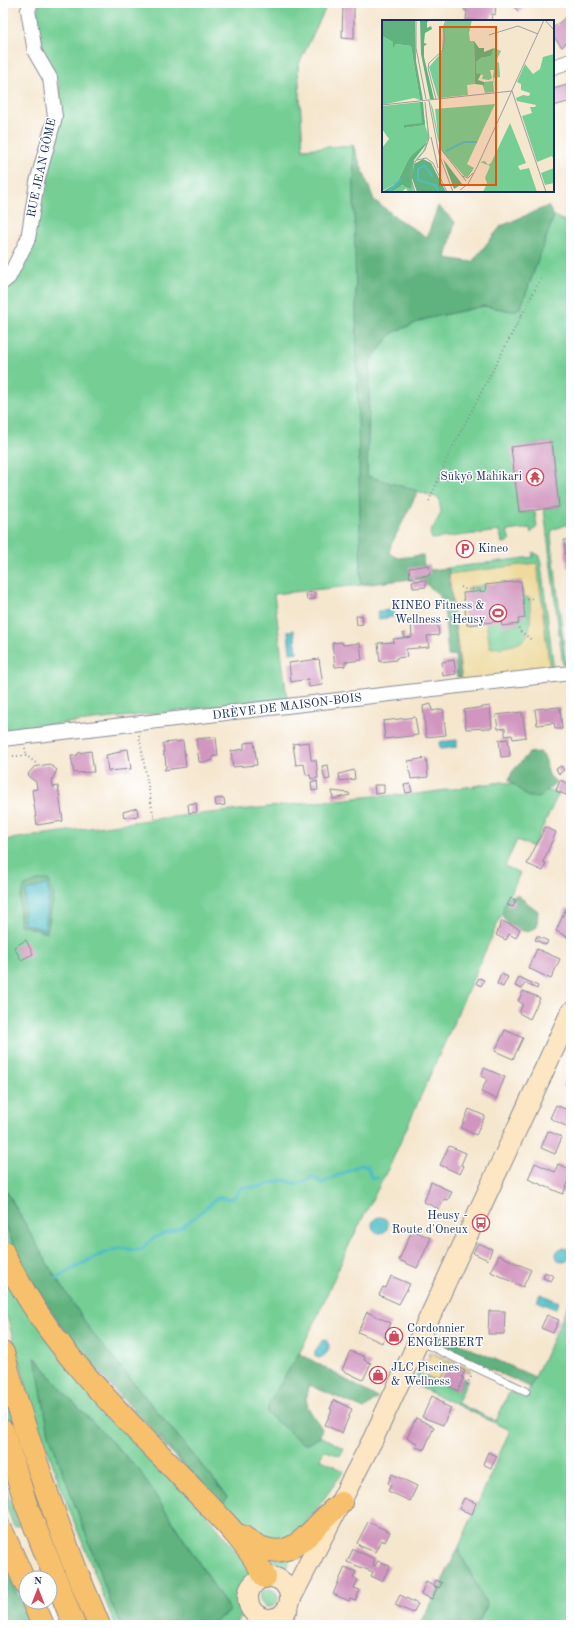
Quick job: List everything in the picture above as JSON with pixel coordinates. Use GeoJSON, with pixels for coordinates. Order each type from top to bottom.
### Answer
{"type":"FeatureCollection","features":[{"type":"Feature","properties":{"kind":"highway"},"geometry":{"type":"LineString","coordinates":[[3,1252],[28,1299],[66,1352],[279,1584]]}},
{"type":"Feature","properties":{"kind":"highway"},"geometry":{"type":"LineString","coordinates":[[3,1353],[15,1397],[48,1497],[99,1625]]}},
{"type":"Feature","properties":{"kind":"highway"},"geometry":{"type":"LineString","coordinates":[[3,1431],[26,1504],[74,1625]]}},
{"type":"Feature","properties":{"kind":"highway"},"geometry":{"type":"LineString","coordinates":[[226,1525],[254,1545],[269,1550],[284,1550],[292,1548],[303,1540],[316,1529],[329,1513],[341,1503]]}},
{"type":"Feature","properties":{"kind":"highway"},"geometry":{"type":"LineString","coordinates":[[3,1533],[19,1570]]}},
{"type":"Feature","properties":{"kind":"highway"},"geometry":{"type":"LineString","coordinates":[[36,1610],[43,1625]]}},
{"type":"Feature","properties":{"kind":"main road"},"geometry":{"type":"LineString","coordinates":[[279,1584],[256,1582],[251,1587],[248,1599],[249,1617],[261,1618],[268,1622],[279,1617],[286,1611],[279,1584],[341,1503],[419,1341],[571,1012]]}},
{"type":"Feature","properties":{"kind":"street","name":"RUE JEAN GÔME"},"geometry":{"type":"LineString","coordinates":[[3,282],[9,277],[28,239],[37,182],[55,117],[50,78],[35,52],[28,10],[31,3]]}},
{"type":"Feature","properties":{"kind":"street"},"geometry":{"type":"LineString","coordinates":[[554,67],[571,61]]}},
{"type":"Feature","properties":{"kind":"street","name":"DRÈVE DE MAISON-BOIS"},"geometry":{"type":"LineString","coordinates":[[3,739],[571,674]]}},
{"type":"Feature","properties":{"kind":"lane"},"geometry":{"type":"LineString","coordinates":[[419,1341],[526,1391]]}},
{"type":"Feature","properties":{"kind":"lane"},"geometry":{"type":"LineString","coordinates":[[3,1516],[20,1570]]}},
{"type":"Feature","properties":{"kind":"path"},"geometry":{"type":"LineString","coordinates":[[429,501],[448,456],[541,278]]}},
{"type":"Feature","properties":{"kind":"path"},"geometry":{"type":"LineString","coordinates":[[461,587],[467,590],[480,589],[480,591]]}},
{"type":"Feature","properties":{"kind":"path"},"geometry":{"type":"LineString","coordinates":[[523,600],[534,598]]}},
{"type":"Feature","properties":{"kind":"path"},"geometry":{"type":"LineString","coordinates":[[517,624],[520,631],[533,642]]}},
{"type":"Feature","properties":{"kind":"path"},"geometry":{"type":"LineString","coordinates":[[138,724],[154,819]]}},
{"type":"Feature","properties":{"kind":"path"},"geometry":{"type":"LineString","coordinates":[[13,756],[27,756],[37,764]]}},
{"type":"Feature","properties":{"kind":"green space"},"geometry":{"type":"Polygon","coordinates":[[[40,3],[328,3],[298,66],[303,149],[353,145],[358,331],[361,585],[274,594],[287,699],[3,730],[3,289],[12,282],[59,115],[59,83],[39,47],[35,16],[40,3]]]}},
{"type":"Feature","properties":{"kind":"green space"},"geometry":{"type":"Polygon","coordinates":[[[353,145],[374,200],[401,221],[427,237],[438,206],[455,222],[446,258],[472,262],[501,226],[548,206],[554,216],[521,307],[513,311],[484,306],[425,319],[392,333],[370,361],[367,476],[418,491],[391,545],[389,553],[398,558],[423,555],[424,566],[429,565],[430,570],[448,568],[461,677],[457,677],[455,655],[448,656],[445,617],[440,596],[419,578],[361,585],[353,145]]]}},
{"type":"Feature","properties":{"kind":"green space"},"geometry":{"type":"Polygon","coordinates":[[[554,216],[571,224],[571,523],[552,530],[551,536],[566,665],[563,665],[544,509],[559,507],[552,442],[512,447],[519,513],[535,512],[537,527],[531,533],[530,528],[507,531],[510,541],[502,543],[500,531],[432,539],[430,533],[441,513],[439,498],[367,476],[370,361],[392,333],[425,319],[484,306],[513,311],[521,307],[554,216]]]}},
{"type":"Feature","properties":{"kind":"green space","name":"KINEO Fitness & Wellness - Heusy"},"geometry":{"type":"Polygon","coordinates":[[[533,552],[540,556],[553,663],[552,667],[461,678],[448,568],[533,557],[533,552]]]}},
{"type":"Feature","properties":{"kind":"green space"},"geometry":{"type":"Polygon","coordinates":[[[539,752],[545,758],[547,773],[556,782],[540,797],[528,797],[509,780],[512,772],[529,753],[539,752]]]}},
{"type":"Feature","properties":{"kind":"green space"},"geometry":{"type":"Polygon","coordinates":[[[502,782],[559,793],[533,847],[517,840],[505,866],[520,873],[391,1163],[350,1243],[315,1321],[271,1412],[344,1448],[340,1456],[324,1450],[320,1459],[344,1471],[302,1529],[290,1541],[254,1539],[206,1491],[129,1408],[222,1503],[228,1497],[93,1334],[50,1268],[3,1185],[3,840],[162,818],[375,796],[417,794],[502,782]]]}},
{"type":"Feature","properties":{"kind":"green space"},"geometry":{"type":"Polygon","coordinates":[[[40,880],[49,880],[54,895],[47,933],[20,925],[20,898],[25,886],[40,880]]]}},
{"type":"Feature","properties":{"kind":"green space"},"geometry":{"type":"Polygon","coordinates":[[[517,895],[538,911],[537,927],[528,932],[512,928],[503,917],[505,903],[509,898],[517,895]]]}},
{"type":"Feature","properties":{"kind":"green space"},"geometry":{"type":"Polygon","coordinates":[[[3,1185],[50,1268],[93,1334],[228,1497],[222,1504],[92,1365],[60,1324],[34,1286],[21,1262],[3,1220],[3,1185]]]}},
{"type":"Feature","properties":{"kind":"green space"},"geometry":{"type":"Polygon","coordinates":[[[3,1220],[33,1286],[74,1345],[112,1389],[57,1329],[12,1253],[3,1229],[3,1220]]]}},
{"type":"Feature","properties":{"kind":"green space"},"geometry":{"type":"Polygon","coordinates":[[[3,1268],[253,1571],[242,1590],[241,1615],[236,1625],[209,1625],[230,1611],[139,1470],[67,1396],[36,1358],[49,1434],[111,1603],[122,1625],[115,1625],[62,1491],[28,1392],[3,1303],[3,1268]]]}},
{"type":"Feature","properties":{"kind":"green space"},"geometry":{"type":"Polygon","coordinates":[[[571,1300],[571,1625],[477,1625],[487,1605],[458,1549],[510,1430],[413,1384],[418,1373],[420,1373],[458,1391],[464,1378],[468,1380],[457,1403],[496,1421],[509,1392],[525,1398],[571,1300]]]}},
{"type":"Feature","properties":{"kind":"green space"},"geometry":{"type":"Polygon","coordinates":[[[438,1334],[535,1377],[530,1387],[434,1343],[438,1334]]]}},
{"type":"Feature","properties":{"kind":"green space"},"geometry":{"type":"Polygon","coordinates":[[[299,1353],[378,1398],[364,1409],[309,1385],[306,1398],[307,1403],[311,1413],[322,1429],[319,1438],[309,1443],[302,1443],[267,1413],[270,1401],[299,1353]]]}},
{"type":"Feature","properties":{"kind":"green space"},"geometry":{"type":"Polygon","coordinates":[[[35,1357],[67,1396],[139,1470],[230,1611],[209,1625],[122,1625],[111,1603],[49,1434],[35,1357]]]}},
{"type":"Feature","properties":{"kind":"green space"},"geometry":{"type":"Polygon","coordinates":[[[3,1385],[40,1501],[36,1503],[3,1404],[3,1385]]]}},
{"type":"Feature","properties":{"kind":"green space"},"geometry":{"type":"Polygon","coordinates":[[[3,1481],[19,1526],[14,1527],[3,1497],[3,1481]]]}},
{"type":"Feature","properties":{"kind":"green space"},"geometry":{"type":"Polygon","coordinates":[[[458,1549],[487,1605],[477,1625],[420,1625],[458,1549]]]}},
{"type":"Feature","properties":{"kind":"green space"},"geometry":{"type":"Polygon","coordinates":[[[3,1550],[18,1585],[18,1598],[3,1564],[3,1550]]]}},
{"type":"Feature","properties":{"kind":"green space"},"geometry":{"type":"Polygon","coordinates":[[[265,1559],[286,1559],[289,1563],[285,1569],[278,1570],[271,1566],[265,1559]]]}},
{"type":"Feature","properties":{"kind":"green space"},"geometry":{"type":"Polygon","coordinates":[[[3,1564],[18,1598],[18,1610],[23,1610],[30,1625],[3,1625],[3,1564]]]}},
{"type":"Feature","properties":{"kind":"green space"},"geometry":{"type":"Polygon","coordinates":[[[269,1589],[275,1592],[278,1598],[275,1604],[269,1607],[263,1604],[260,1598],[263,1592],[269,1589]]]}},
{"type":"Feature","properties":{"kind":"green space"},"geometry":{"type":"Polygon","coordinates":[[[23,1610],[29,1610],[35,1625],[30,1625],[23,1610]]]}},
{"type":"Feature","properties":{"kind":"sand","name":"KINEO Fitness & Wellness - Heusy"},"geometry":{"type":"Polygon","coordinates":[[[537,563],[550,671],[462,681],[449,574],[537,563]],[[521,581],[469,587],[469,592],[464,607],[467,625],[486,622],[490,648],[514,645],[526,636],[529,630],[531,611],[530,598],[523,596],[521,581]]]}},
{"type":"Feature","properties":{"kind":"sand"},"geometry":{"type":"Polygon","coordinates":[[[429,1352],[469,1369],[470,1373],[445,1362],[443,1368],[446,1370],[440,1382],[418,1373],[424,1359],[427,1361],[430,1355],[427,1354],[429,1352]]]}},
{"type":"Feature","properties":{"kind":"water"},"geometry":{"type":"Polygon","coordinates":[[[392,610],[395,613],[393,617],[378,619],[378,611],[392,610]]]}},
{"type":"Feature","properties":{"kind":"water"},"geometry":{"type":"Polygon","coordinates":[[[294,630],[297,652],[290,653],[288,631],[294,630]]]}},
{"type":"Feature","properties":{"kind":"water"},"geometry":{"type":"Polygon","coordinates":[[[457,740],[457,747],[440,749],[439,742],[457,740]]]}},
{"type":"Feature","properties":{"kind":"water"},"geometry":{"type":"Polygon","coordinates":[[[47,884],[49,896],[45,930],[23,923],[26,891],[47,884]]]}},
{"type":"Feature","properties":{"kind":"water"},"geometry":{"type":"Polygon","coordinates":[[[380,1217],[387,1222],[388,1225],[383,1232],[380,1233],[373,1228],[372,1225],[377,1218],[380,1217]]]}},
{"type":"Feature","properties":{"kind":"water"},"geometry":{"type":"Polygon","coordinates":[[[560,1248],[566,1248],[570,1252],[570,1258],[566,1262],[560,1262],[556,1258],[556,1252],[560,1248]]]}},
{"type":"Feature","properties":{"kind":"water"},"geometry":{"type":"Polygon","coordinates":[[[540,1294],[559,1302],[555,1309],[537,1301],[540,1294]]]}},
{"type":"Feature","properties":{"kind":"water"},"geometry":{"type":"Polygon","coordinates":[[[326,1340],[329,1345],[328,1349],[325,1355],[318,1358],[315,1356],[315,1351],[322,1341],[326,1340]]]}},
{"type":"Feature","properties":{"kind":"building"},"geometry":{"type":"Polygon","coordinates":[[[343,3],[354,3],[354,39],[342,38],[343,3]]]}},
{"type":"Feature","properties":{"kind":"building"},"geometry":{"type":"Polygon","coordinates":[[[464,3],[496,3],[495,15],[492,14],[491,20],[466,20],[467,10],[464,10],[464,3]]]}},
{"type":"Feature","properties":{"kind":"building"},"geometry":{"type":"Polygon","coordinates":[[[516,3],[527,4],[519,12],[513,6],[516,3]]]}},
{"type":"Feature","properties":{"kind":"building"},"geometry":{"type":"Polygon","coordinates":[[[566,17],[571,22],[571,38],[562,47],[554,37],[554,27],[566,17]]]}},
{"type":"Feature","properties":{"kind":"building"},"geometry":{"type":"Polygon","coordinates":[[[571,84],[571,101],[554,106],[554,89],[571,84]]]}},
{"type":"Feature","properties":{"kind":"building","name":"Sūkyō Mahikari"},"geometry":{"type":"Polygon","coordinates":[[[552,442],[559,507],[519,512],[511,447],[552,442]]]}},
{"type":"Feature","properties":{"kind":"building"},"geometry":{"type":"Polygon","coordinates":[[[571,539],[571,568],[567,568],[564,540],[571,539]]]}},
{"type":"Feature","properties":{"kind":"building"},"geometry":{"type":"Polygon","coordinates":[[[429,565],[430,575],[410,578],[409,568],[429,565]]]}},
{"type":"Feature","properties":{"kind":"building"},"geometry":{"type":"Polygon","coordinates":[[[426,580],[426,587],[413,588],[412,581],[426,580]]]}},
{"type":"Feature","properties":{"kind":"building"},"geometry":{"type":"Polygon","coordinates":[[[521,581],[525,618],[518,619],[519,624],[502,626],[501,621],[467,625],[463,593],[486,591],[485,585],[521,581]]]}},
{"type":"Feature","properties":{"kind":"building"},"geometry":{"type":"Polygon","coordinates":[[[315,592],[315,599],[307,600],[306,593],[315,592]]]}},
{"type":"Feature","properties":{"kind":"building"},"geometry":{"type":"Polygon","coordinates":[[[362,615],[363,624],[357,625],[356,616],[362,615]]]}},
{"type":"Feature","properties":{"kind":"building"},"geometry":{"type":"Polygon","coordinates":[[[437,619],[439,635],[427,636],[429,647],[406,649],[407,657],[380,662],[378,643],[394,642],[393,639],[404,638],[403,633],[405,633],[405,638],[412,637],[411,622],[437,619]]]}},
{"type":"Feature","properties":{"kind":"building"},"geometry":{"type":"Polygon","coordinates":[[[342,642],[343,645],[360,643],[362,660],[345,662],[345,666],[335,667],[332,643],[342,642]]]}},
{"type":"Feature","properties":{"kind":"building"},"geometry":{"type":"Polygon","coordinates":[[[319,659],[323,685],[309,687],[308,679],[291,682],[289,663],[319,659]]]}},
{"type":"Feature","properties":{"kind":"building"},"geometry":{"type":"Polygon","coordinates":[[[454,660],[456,674],[443,676],[442,662],[454,660]]]}},
{"type":"Feature","properties":{"kind":"building"},"geometry":{"type":"Polygon","coordinates":[[[431,704],[432,711],[443,709],[446,735],[426,737],[423,706],[431,704]]]}},
{"type":"Feature","properties":{"kind":"building"},"geometry":{"type":"Polygon","coordinates":[[[490,706],[492,728],[466,729],[464,710],[490,706]]]}},
{"type":"Feature","properties":{"kind":"building"},"geometry":{"type":"Polygon","coordinates":[[[560,707],[562,729],[555,729],[554,723],[537,725],[535,709],[560,707]]]}},
{"type":"Feature","properties":{"kind":"building"},"geometry":{"type":"Polygon","coordinates":[[[522,712],[526,737],[513,739],[512,735],[505,736],[505,728],[498,729],[496,715],[522,712]]]}},
{"type":"Feature","properties":{"kind":"building"},"geometry":{"type":"Polygon","coordinates":[[[415,717],[418,735],[385,739],[383,721],[415,717]]]}},
{"type":"Feature","properties":{"kind":"building"},"geometry":{"type":"Polygon","coordinates":[[[216,737],[218,756],[213,756],[213,760],[199,762],[196,739],[216,737]]]}},
{"type":"Feature","properties":{"kind":"building"},"geometry":{"type":"Polygon","coordinates":[[[508,739],[510,756],[501,757],[499,740],[508,739]]]}},
{"type":"Feature","properties":{"kind":"building"},"geometry":{"type":"Polygon","coordinates":[[[183,741],[186,767],[164,770],[166,767],[165,756],[163,755],[163,743],[183,741]]]}},
{"type":"Feature","properties":{"kind":"building"},"geometry":{"type":"Polygon","coordinates":[[[254,742],[257,765],[233,767],[231,751],[244,749],[244,743],[254,742]]]}},
{"type":"Feature","properties":{"kind":"building"},"geometry":{"type":"Polygon","coordinates":[[[309,742],[311,760],[316,760],[318,778],[311,779],[310,775],[306,775],[304,764],[296,765],[293,744],[309,742]]]}},
{"type":"Feature","properties":{"kind":"building"},"geometry":{"type":"Polygon","coordinates":[[[128,749],[131,769],[108,771],[106,755],[128,749]]]}},
{"type":"Feature","properties":{"kind":"building"},"geometry":{"type":"Polygon","coordinates":[[[91,751],[94,772],[74,773],[71,756],[78,755],[78,753],[91,751]]]}},
{"type":"Feature","properties":{"kind":"building"},"geometry":{"type":"Polygon","coordinates":[[[426,758],[428,777],[411,779],[408,761],[426,758]]]}},
{"type":"Feature","properties":{"kind":"building"},"geometry":{"type":"Polygon","coordinates":[[[49,764],[57,770],[52,780],[53,787],[58,786],[63,821],[37,825],[32,790],[37,789],[36,782],[29,777],[28,774],[34,767],[49,764]]]}},
{"type":"Feature","properties":{"kind":"building"},"geometry":{"type":"Polygon","coordinates":[[[328,765],[330,779],[325,780],[322,766],[328,765]]]}},
{"type":"Feature","properties":{"kind":"building"},"geometry":{"type":"Polygon","coordinates":[[[561,766],[564,770],[559,774],[556,769],[561,766]]]}},
{"type":"Feature","properties":{"kind":"building"},"geometry":{"type":"Polygon","coordinates":[[[354,770],[355,779],[340,781],[339,774],[354,770]]]}},
{"type":"Feature","properties":{"kind":"building"},"geometry":{"type":"Polygon","coordinates":[[[560,780],[571,785],[569,796],[556,791],[560,780]]]}},
{"type":"Feature","properties":{"kind":"building"},"geometry":{"type":"Polygon","coordinates":[[[317,781],[318,790],[312,791],[311,782],[317,781]]]}},
{"type":"Feature","properties":{"kind":"building"},"geometry":{"type":"Polygon","coordinates":[[[410,784],[412,792],[406,793],[404,785],[410,784]]]}},
{"type":"Feature","properties":{"kind":"building"},"geometry":{"type":"Polygon","coordinates":[[[374,785],[384,785],[384,793],[375,794],[374,785]]]}},
{"type":"Feature","properties":{"kind":"building"},"geometry":{"type":"Polygon","coordinates":[[[332,791],[349,793],[350,795],[333,799],[332,791]]]}},
{"type":"Feature","properties":{"kind":"building"},"geometry":{"type":"Polygon","coordinates":[[[224,798],[225,805],[216,806],[215,799],[224,798]]]}},
{"type":"Feature","properties":{"kind":"building"},"geometry":{"type":"Polygon","coordinates":[[[196,803],[197,812],[189,813],[188,804],[196,803]]]}},
{"type":"Feature","properties":{"kind":"building"},"geometry":{"type":"Polygon","coordinates":[[[137,808],[138,816],[124,818],[123,812],[137,808]]]}},
{"type":"Feature","properties":{"kind":"building"},"geometry":{"type":"Polygon","coordinates":[[[545,827],[556,832],[543,862],[546,863],[543,871],[527,864],[545,827]]]}},
{"type":"Feature","properties":{"kind":"building"},"geometry":{"type":"Polygon","coordinates":[[[511,898],[516,900],[513,907],[507,905],[511,898]]]}},
{"type":"Feature","properties":{"kind":"building"},"geometry":{"type":"Polygon","coordinates":[[[566,908],[571,910],[571,939],[556,931],[566,908]]]}},
{"type":"Feature","properties":{"kind":"building"},"geometry":{"type":"Polygon","coordinates":[[[502,921],[520,929],[516,938],[509,934],[506,940],[496,935],[502,921]]]}},
{"type":"Feature","properties":{"kind":"building"},"geometry":{"type":"Polygon","coordinates":[[[537,936],[548,941],[546,945],[535,940],[537,936]]]}},
{"type":"Feature","properties":{"kind":"building"},"geometry":{"type":"Polygon","coordinates":[[[26,940],[33,954],[21,960],[14,947],[26,940]]]}},
{"type":"Feature","properties":{"kind":"building"},"geometry":{"type":"Polygon","coordinates":[[[537,949],[560,959],[551,979],[528,968],[537,949]]]}},
{"type":"Feature","properties":{"kind":"building"},"geometry":{"type":"Polygon","coordinates":[[[501,974],[508,977],[503,987],[497,984],[501,974]]]}},
{"type":"Feature","properties":{"kind":"building"},"geometry":{"type":"Polygon","coordinates":[[[519,977],[538,986],[537,989],[525,983],[522,989],[515,986],[519,977]]]}},
{"type":"Feature","properties":{"kind":"building"},"geometry":{"type":"Polygon","coordinates":[[[479,978],[484,980],[481,986],[476,983],[479,978]]]}},
{"type":"Feature","properties":{"kind":"building"},"geometry":{"type":"Polygon","coordinates":[[[523,991],[540,998],[530,1019],[519,1013],[523,1004],[518,1001],[523,991]]]}},
{"type":"Feature","properties":{"kind":"building"},"geometry":{"type":"Polygon","coordinates":[[[505,1030],[523,1038],[513,1059],[495,1051],[505,1030]]]}},
{"type":"Feature","properties":{"kind":"building"},"geometry":{"type":"Polygon","coordinates":[[[484,1068],[505,1077],[496,1099],[481,1092],[487,1079],[481,1076],[484,1068]]]}},
{"type":"Feature","properties":{"kind":"building"},"geometry":{"type":"Polygon","coordinates":[[[571,1074],[571,1087],[565,1084],[571,1074]]]}},
{"type":"Feature","properties":{"kind":"building"},"geometry":{"type":"Polygon","coordinates":[[[568,1103],[571,1104],[571,1129],[550,1118],[556,1105],[565,1109],[568,1103]]]}},
{"type":"Feature","properties":{"kind":"building"},"geometry":{"type":"Polygon","coordinates":[[[469,1109],[485,1116],[476,1135],[461,1128],[469,1109]]]}},
{"type":"Feature","properties":{"kind":"building"},"geometry":{"type":"Polygon","coordinates":[[[548,1131],[562,1137],[555,1154],[541,1148],[548,1131]]]}},
{"type":"Feature","properties":{"kind":"building"},"geometry":{"type":"Polygon","coordinates":[[[449,1146],[466,1153],[461,1165],[464,1166],[460,1174],[440,1165],[449,1146]]]}},
{"type":"Feature","properties":{"kind":"building"},"geometry":{"type":"Polygon","coordinates":[[[535,1163],[555,1172],[558,1164],[571,1170],[571,1176],[563,1194],[528,1179],[535,1163]]]}},
{"type":"Feature","properties":{"kind":"building"},"geometry":{"type":"Polygon","coordinates":[[[431,1182],[452,1192],[448,1200],[444,1199],[439,1209],[424,1202],[431,1182]]]}},
{"type":"Feature","properties":{"kind":"building"},"geometry":{"type":"Polygon","coordinates":[[[412,1230],[431,1238],[417,1268],[399,1260],[412,1230]]]}},
{"type":"Feature","properties":{"kind":"building"},"geometry":{"type":"Polygon","coordinates":[[[478,1243],[492,1249],[488,1260],[473,1253],[478,1243]]]}},
{"type":"Feature","properties":{"kind":"building"},"geometry":{"type":"Polygon","coordinates":[[[499,1255],[531,1270],[523,1287],[491,1272],[499,1255]]]}},
{"type":"Feature","properties":{"kind":"building"},"geometry":{"type":"Polygon","coordinates":[[[545,1272],[554,1276],[551,1281],[543,1278],[545,1272]]]}},
{"type":"Feature","properties":{"kind":"building"},"geometry":{"type":"Polygon","coordinates":[[[391,1276],[410,1284],[399,1304],[379,1295],[383,1287],[386,1288],[391,1276]]]}},
{"type":"Feature","properties":{"kind":"building"},"geometry":{"type":"Polygon","coordinates":[[[489,1311],[505,1311],[504,1334],[488,1334],[489,1311]]]}},
{"type":"Feature","properties":{"kind":"building"},"geometry":{"type":"Polygon","coordinates":[[[367,1312],[391,1323],[388,1330],[390,1335],[385,1336],[382,1343],[358,1332],[367,1312]]]}},
{"type":"Feature","properties":{"kind":"building"},"geometry":{"type":"Polygon","coordinates":[[[547,1315],[559,1320],[553,1333],[541,1328],[547,1315]]]}},
{"type":"Feature","properties":{"kind":"building"},"geometry":{"type":"Polygon","coordinates":[[[350,1351],[365,1357],[364,1360],[371,1363],[363,1380],[342,1370],[350,1351]]]}},
{"type":"Feature","properties":{"kind":"building"},"geometry":{"type":"Polygon","coordinates":[[[455,1366],[465,1371],[462,1377],[464,1378],[458,1391],[440,1382],[446,1370],[452,1372],[455,1366]]]}},
{"type":"Feature","properties":{"kind":"building"},"geometry":{"type":"Polygon","coordinates":[[[432,1396],[443,1402],[442,1404],[451,1408],[443,1425],[422,1417],[432,1396]]]}},
{"type":"Feature","properties":{"kind":"building"},"geometry":{"type":"Polygon","coordinates":[[[334,1400],[352,1409],[342,1433],[325,1425],[332,1410],[330,1409],[334,1400]]]}},
{"type":"Feature","properties":{"kind":"building"},"geometry":{"type":"Polygon","coordinates":[[[416,1418],[434,1427],[424,1450],[416,1447],[417,1443],[407,1438],[416,1418]]]}},
{"type":"Feature","properties":{"kind":"building"},"geometry":{"type":"Polygon","coordinates":[[[488,1452],[497,1456],[491,1468],[483,1464],[488,1452]]]}},
{"type":"Feature","properties":{"kind":"building"},"geometry":{"type":"Polygon","coordinates":[[[392,1474],[417,1486],[410,1501],[388,1491],[391,1485],[388,1483],[392,1474]]]}},
{"type":"Feature","properties":{"kind":"building"},"geometry":{"type":"Polygon","coordinates":[[[464,1498],[476,1503],[472,1514],[459,1509],[464,1498]]]}},
{"type":"Feature","properties":{"kind":"building"},"geometry":{"type":"Polygon","coordinates":[[[368,1522],[390,1532],[385,1542],[381,1540],[375,1552],[360,1546],[357,1543],[368,1522]]]}},
{"type":"Feature","properties":{"kind":"building"},"geometry":{"type":"Polygon","coordinates":[[[353,1549],[375,1559],[373,1565],[375,1566],[378,1561],[390,1566],[382,1581],[371,1576],[373,1572],[347,1562],[353,1549]]]}},
{"type":"Feature","properties":{"kind":"building"},"geometry":{"type":"Polygon","coordinates":[[[345,1567],[356,1572],[353,1577],[358,1580],[354,1588],[360,1590],[355,1601],[350,1599],[349,1601],[333,1594],[345,1567]]]}},
{"type":"Feature","properties":{"kind":"building"},"geometry":{"type":"Polygon","coordinates":[[[436,1580],[442,1583],[439,1588],[434,1585],[436,1580]]]}},
{"type":"Feature","properties":{"kind":"building"},"geometry":{"type":"Polygon","coordinates":[[[426,1582],[437,1588],[432,1599],[421,1594],[426,1582]]]}},
{"type":"Feature","properties":{"kind":"building"},"geometry":{"type":"Polygon","coordinates":[[[400,1595],[418,1604],[413,1613],[395,1605],[400,1595]]]}},
{"type":"Feature","properties":{"kind":"waterway"},"geometry":{"type":"LineString","coordinates":[[57,1278],[71,1269],[116,1249],[143,1249],[154,1238],[179,1228],[190,1221],[219,1197],[228,1199],[233,1198],[242,1187],[258,1187],[283,1180],[298,1184],[313,1177],[322,1183],[360,1165],[367,1166],[371,1177],[377,1178]]}},
{"type":"Feature","properties":{"kind":"place","name":"Sūkyō Mahikari"},"geometry":{"type":"Point","coordinates":[535,477]}},
{"type":"Feature","properties":{"kind":"place","name":"Kineo"},"geometry":{"type":"Point","coordinates":[465,549]}},
{"type":"Feature","properties":{"kind":"place","name":"KINEO Fitness & Wellness - Heusy"},"geometry":{"type":"Point","coordinates":[498,613]}},
{"type":"Feature","properties":{"kind":"place","name":"Heusy - Route d'Oneux"},"geometry":{"type":"Point","coordinates":[481,1223]}},
{"type":"Feature","properties":{"kind":"place","name":"Cordonnier ENGLEBERT"},"geometry":{"type":"Point","coordinates":[394,1336]}},
{"type":"Feature","properties":{"kind":"place","name":"JLC Piscines & Wellness"},"geometry":{"type":"Point","coordinates":[378,1375]}}]}
